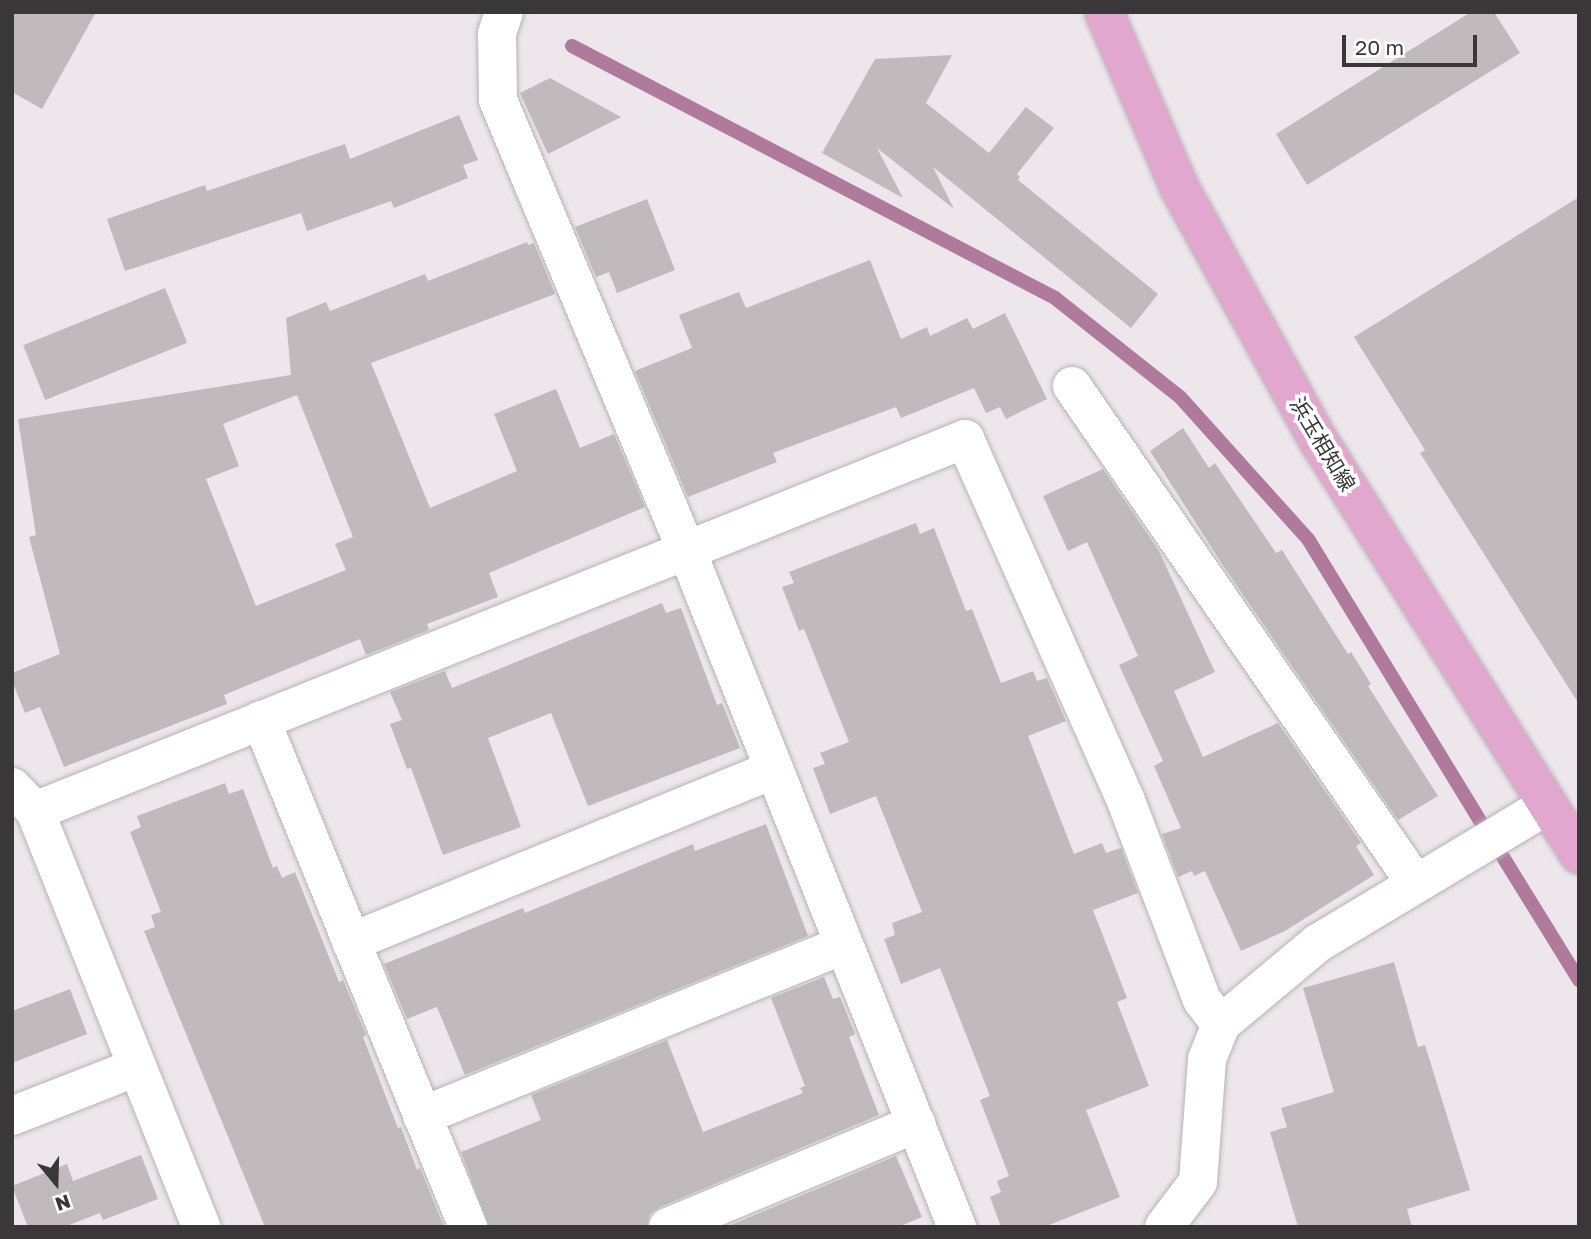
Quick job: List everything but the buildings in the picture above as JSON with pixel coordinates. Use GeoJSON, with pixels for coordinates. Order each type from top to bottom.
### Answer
{"type":"FeatureCollection","features":[{"type":"Feature","properties":{"kind":"main road","name":"浜玉相知線"},"geometry":{"type":"LineString","coordinates":[[1104,12],[1180,187],[1313,431],[1579,854]]}},
{"type":"Feature","properties":{"kind":"street"},"geometry":{"type":"LineString","coordinates":[[504,12],[497,34],[498,100],[687,551],[957,1227]]}},
{"type":"Feature","properties":{"kind":"street"},"geometry":{"type":"LineString","coordinates":[[1072,386],[1416,884]]}},
{"type":"Feature","properties":{"kind":"street"},"geometry":{"type":"LineString","coordinates":[[201,1227],[24,799],[261,720],[965,439],[1126,801],[1202,1000],[1221,1024]]}},
{"type":"Feature","properties":{"kind":"street"},"geometry":{"type":"LineString","coordinates":[[261,720],[468,1227]]}},
{"type":"Feature","properties":{"kind":"street"},"geometry":{"type":"LineString","coordinates":[[352,943],[774,768]]}},
{"type":"Feature","properties":{"kind":"street"},"geometry":{"type":"LineString","coordinates":[[1167,1226],[1198,1182],[1206,1059],[1221,1024],[1318,943],[1548,804]]}},
{"type":"Feature","properties":{"kind":"street"},"geometry":{"type":"LineString","coordinates":[[422,1116],[844,945]]}},
{"type":"Feature","properties":{"kind":"street"},"geometry":{"type":"LineString","coordinates":[[12,1116],[137,1067]]}},
{"type":"Feature","properties":{"kind":"street"},"geometry":{"type":"LineString","coordinates":[[668,1227],[916,1124]]}},
{"type":"Feature","properties":{"kind":"waterway"},"geometry":{"type":"LineString","coordinates":[[572,46],[1055,298],[1180,397],[1308,539],[1480,821]]}},
{"type":"Feature","properties":{"kind":"waterway"},"geometry":{"type":"LineString","coordinates":[[1503,857],[1579,980]]}}]}
